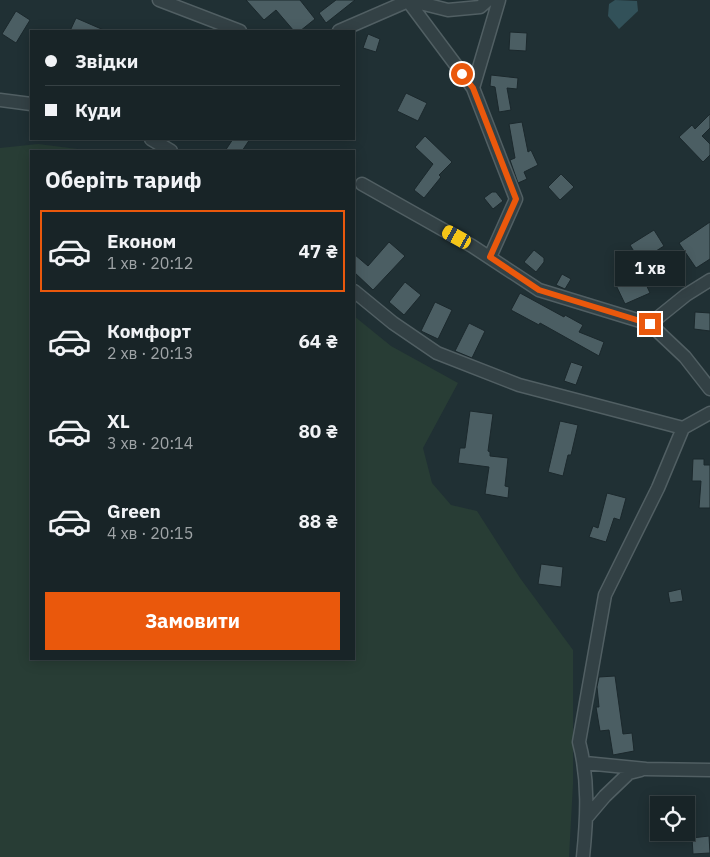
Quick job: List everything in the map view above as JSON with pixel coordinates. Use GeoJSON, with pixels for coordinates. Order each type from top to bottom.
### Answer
{"type":"FeatureCollection","features":[{"type":"Feature","properties":{"kind":"street"},"geometry":{"type":"LineString","coordinates":[[159,0],[237,30]]}},
{"type":"Feature","properties":{"kind":"street"},"geometry":{"type":"LineString","coordinates":[[341,30],[408,0],[448,10],[480,7],[488,0]]}},
{"type":"Feature","properties":{"kind":"street"},"geometry":{"type":"LineString","coordinates":[[408,0],[473,88],[516,199],[490,257]]}},
{"type":"Feature","properties":{"kind":"street"},"geometry":{"type":"LineString","coordinates":[[473,88],[499,0]]}},
{"type":"Feature","properties":{"kind":"street"},"geometry":{"type":"LineString","coordinates":[[0,100],[30,104]]}},
{"type":"Feature","properties":{"kind":"street"},"geometry":{"type":"LineString","coordinates":[[153,140],[169,150]]}},
{"type":"Feature","properties":{"kind":"street"},"geometry":{"type":"LineString","coordinates":[[362,184],[472,246],[539,290],[650,324],[685,357],[710,389]]}},
{"type":"Feature","properties":{"kind":"street"},"geometry":{"type":"LineString","coordinates":[[650,324],[686,295],[710,280]]}},
{"type":"Feature","properties":{"kind":"street"},"geometry":{"type":"LineString","coordinates":[[355,292],[393,323],[437,353],[519,385],[683,428]]}},
{"type":"Feature","properties":{"kind":"street"},"geometry":{"type":"LineString","coordinates":[[583,857],[588,816],[585,763],[579,742],[605,595],[658,488],[683,428],[710,413]]}},
{"type":"Feature","properties":{"kind":"street"},"geometry":{"type":"LineString","coordinates":[[585,763],[646,769],[705,770]]}},
{"type":"Feature","properties":{"kind":"street"},"geometry":{"type":"LineString","coordinates":[[588,816],[628,773],[646,769]]}},
{"type":"Feature","properties":{"kind":"green space"},"geometry":{"type":"Polygon","coordinates":[[[38,144],[85,150],[30,150],[30,660],[355,660],[355,317],[391,346],[458,383],[423,448],[432,483],[451,505],[477,511],[520,578],[573,650],[573,784],[569,857],[0,857],[0,148],[38,144]]]}},
{"type":"Feature","properties":{"kind":"water"},"geometry":{"type":"Polygon","coordinates":[[[615,0],[637,1],[638,11],[619,29],[608,16],[609,4],[615,0]]]}},
{"type":"Feature","properties":{"kind":"building"},"geometry":{"type":"Polygon","coordinates":[[[246,0],[300,0],[315,19],[301,30],[293,30],[276,10],[264,20],[246,0]]]}},
{"type":"Feature","properties":{"kind":"building"},"geometry":{"type":"Polygon","coordinates":[[[336,0],[355,0],[326,23],[319,13],[336,0]]]}},
{"type":"Feature","properties":{"kind":"building"},"geometry":{"type":"Polygon","coordinates":[[[16,11],[30,20],[16,43],[2,34],[16,11]]]}},
{"type":"Feature","properties":{"kind":"building"},"geometry":{"type":"Polygon","coordinates":[[[76,18],[104,30],[70,30],[76,18]]]}},
{"type":"Feature","properties":{"kind":"building"},"geometry":{"type":"Polygon","coordinates":[[[510,32],[527,33],[526,51],[509,50],[510,32]]]}},
{"type":"Feature","properties":{"kind":"building"},"geometry":{"type":"Polygon","coordinates":[[[368,34],[380,39],[376,52],[363,48],[368,34]]]}},
{"type":"Feature","properties":{"kind":"building"},"geometry":{"type":"Polygon","coordinates":[[[491,75],[518,78],[517,89],[507,88],[511,110],[499,112],[495,87],[490,86],[491,75]]]}},
{"type":"Feature","properties":{"kind":"building"},"geometry":{"type":"Polygon","coordinates":[[[406,93],[427,103],[418,121],[397,111],[406,93]]]}},
{"type":"Feature","properties":{"kind":"building"},"geometry":{"type":"Polygon","coordinates":[[[710,114],[710,128],[702,136],[710,144],[710,155],[703,162],[679,137],[692,125],[695,129],[710,114]]]}},
{"type":"Feature","properties":{"kind":"building"},"geometry":{"type":"Polygon","coordinates":[[[522,122],[528,152],[531,150],[538,165],[524,172],[527,179],[518,183],[510,160],[515,158],[509,124],[522,122]]]}},
{"type":"Feature","properties":{"kind":"building"},"geometry":{"type":"Polygon","coordinates":[[[425,136],[452,162],[439,175],[441,177],[424,198],[414,190],[433,164],[415,147],[425,136]]]}},
{"type":"Feature","properties":{"kind":"building"},"geometry":{"type":"Polygon","coordinates":[[[232,140],[249,140],[243,150],[226,150],[232,140]]]}},
{"type":"Feature","properties":{"kind":"building"},"geometry":{"type":"Polygon","coordinates":[[[561,174],[574,187],[560,200],[548,187],[561,174]]]}},
{"type":"Feature","properties":{"kind":"building"},"geometry":{"type":"Polygon","coordinates":[[[492,192],[496,192],[503,201],[493,209],[484,198],[492,192]]]}},
{"type":"Feature","properties":{"kind":"building"},"geometry":{"type":"Polygon","coordinates":[[[710,222],[710,259],[696,268],[679,243],[710,222]]]}},
{"type":"Feature","properties":{"kind":"building"},"geometry":{"type":"Polygon","coordinates":[[[654,230],[664,246],[640,261],[630,245],[654,230]]]}},
{"type":"Feature","properties":{"kind":"building"},"geometry":{"type":"Polygon","coordinates":[[[389,242],[405,256],[373,290],[355,273],[355,255],[368,266],[389,242]]]}},
{"type":"Feature","properties":{"kind":"building"},"geometry":{"type":"Polygon","coordinates":[[[534,250],[544,258],[544,262],[536,272],[524,262],[534,250]]]}},
{"type":"Feature","properties":{"kind":"building"},"geometry":{"type":"Polygon","coordinates":[[[639,269],[650,293],[625,304],[614,281],[639,269]]]}},
{"type":"Feature","properties":{"kind":"building"},"geometry":{"type":"Polygon","coordinates":[[[562,274],[571,279],[565,289],[556,285],[562,274]]]}},
{"type":"Feature","properties":{"kind":"building"},"geometry":{"type":"Polygon","coordinates":[[[405,282],[421,295],[404,315],[389,302],[405,282]]]}},
{"type":"Feature","properties":{"kind":"building"},"geometry":{"type":"Polygon","coordinates":[[[520,293],[583,325],[579,332],[604,342],[599,356],[540,323],[539,325],[511,310],[520,293]]]}},
{"type":"Feature","properties":{"kind":"building"},"geometry":{"type":"Polygon","coordinates":[[[435,302],[452,310],[438,339],[421,331],[435,302]]]}},
{"type":"Feature","properties":{"kind":"building"},"geometry":{"type":"Polygon","coordinates":[[[695,312],[710,313],[710,331],[694,329],[695,312]]]}},
{"type":"Feature","properties":{"kind":"building"},"geometry":{"type":"Polygon","coordinates":[[[469,323],[485,331],[472,358],[455,351],[469,323]]]}},
{"type":"Feature","properties":{"kind":"building"},"geometry":{"type":"Polygon","coordinates":[[[571,362],[583,366],[576,385],[564,381],[571,362]]]}},
{"type":"Feature","properties":{"kind":"building"},"geometry":{"type":"Polygon","coordinates":[[[470,411],[493,414],[488,451],[490,456],[508,458],[505,486],[509,487],[508,498],[485,494],[489,467],[458,463],[460,448],[465,448],[470,411]]]}},
{"type":"Feature","properties":{"kind":"building"},"geometry":{"type":"Polygon","coordinates":[[[560,421],[578,425],[571,455],[568,455],[563,476],[548,472],[560,421]]]}},
{"type":"Feature","properties":{"kind":"building"},"geometry":{"type":"Polygon","coordinates":[[[693,459],[704,459],[704,465],[710,465],[710,508],[699,508],[701,481],[692,481],[693,459]]]}},
{"type":"Feature","properties":{"kind":"building"},"geometry":{"type":"Polygon","coordinates":[[[607,493],[626,498],[620,520],[614,518],[606,542],[589,537],[593,526],[598,528],[607,493]]]}},
{"type":"Feature","properties":{"kind":"building"},"geometry":{"type":"Polygon","coordinates":[[[541,564],[563,567],[561,587],[538,584],[541,564]]]}},
{"type":"Feature","properties":{"kind":"building"},"geometry":{"type":"Polygon","coordinates":[[[681,589],[683,601],[670,603],[668,592],[681,589]]]}},
{"type":"Feature","properties":{"kind":"building"},"geometry":{"type":"Polygon","coordinates":[[[615,676],[623,734],[632,733],[634,751],[613,755],[609,730],[600,731],[596,707],[599,707],[597,687],[599,677],[615,676]]]}},
{"type":"Feature","properties":{"kind":"building"},"geometry":{"type":"Polygon","coordinates":[[[709,836],[710,853],[693,854],[692,841],[695,841],[695,838],[709,836]]]}},
{"type":"Feature","properties":{"kind":"route"},"geometry":{"type":"LineString","coordinates":[[462,74],[473,88],[516,199],[490,257],[539,290],[650,324]]}}]}
